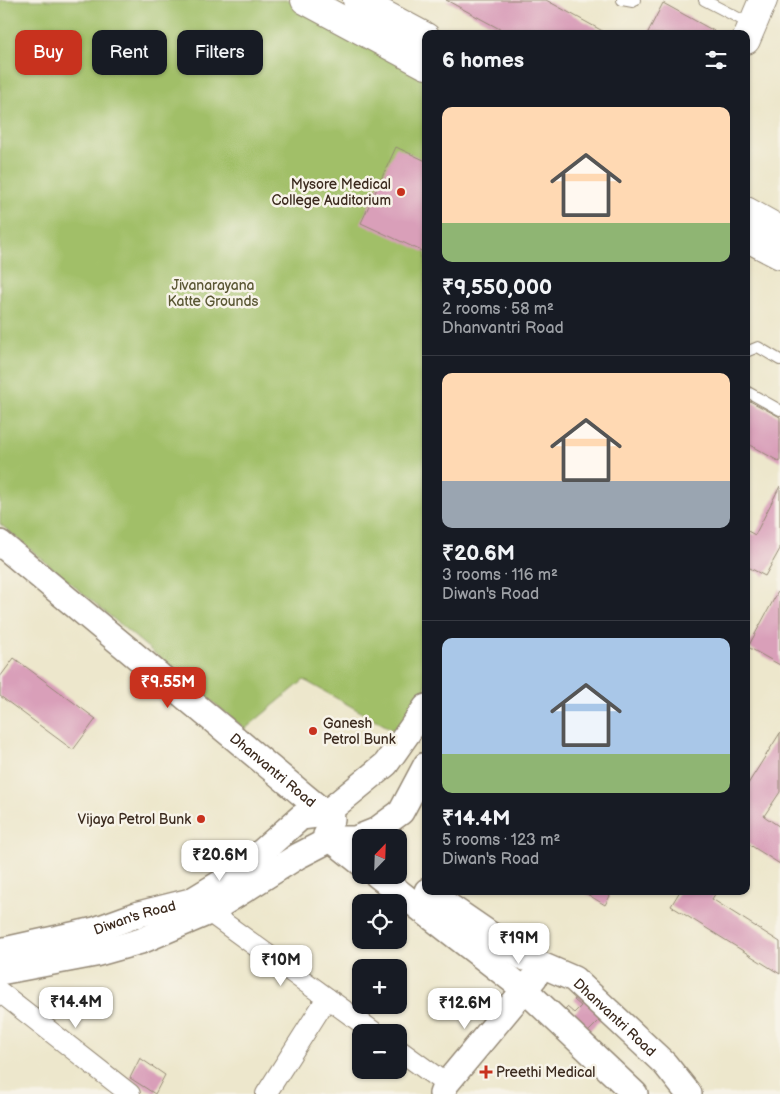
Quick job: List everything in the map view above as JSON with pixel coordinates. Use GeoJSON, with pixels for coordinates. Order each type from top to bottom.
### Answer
{"type":"FeatureCollection","features":[{"type":"Feature","properties":{"kind":"main road"},"geometry":{"type":"LineString","coordinates":[[305,0],[422,63]]}},
{"type":"Feature","properties":{"kind":"main road"},"geometry":{"type":"LineString","coordinates":[[357,0],[422,35]]}},
{"type":"Feature","properties":{"kind":"main road"},"geometry":{"type":"LineString","coordinates":[[750,30],[763,0]]}},
{"type":"Feature","properties":{"kind":"main road"},"geometry":{"type":"LineString","coordinates":[[750,213],[780,230]]}},
{"type":"Feature","properties":{"kind":"main road"},"geometry":{"type":"LineString","coordinates":[[750,239],[780,255]]}},
{"type":"Feature","properties":{"kind":"street","name":"Dhanvantri Road"},"geometry":{"type":"LineString","coordinates":[[0,543],[313,815],[331,840],[352,856]]}},
{"type":"Feature","properties":{"kind":"street","name":"Dhanvantri Road"},"geometry":{"type":"LineString","coordinates":[[0,563],[313,815],[352,838]]}},
{"type":"Feature","properties":{"kind":"street","name":"Diwan's Road"},"geometry":{"type":"LineString","coordinates":[[0,951],[95,930],[139,914],[191,901],[239,872],[313,815],[386,764],[422,712]]}},
{"type":"Feature","properties":{"kind":"street"},"geometry":{"type":"LineString","coordinates":[[379,829],[401,812],[422,773]]}},
{"type":"Feature","properties":{"kind":"street"},"geometry":{"type":"LineString","coordinates":[[0,972],[95,954],[141,941],[209,912],[298,856],[331,840],[352,841]]}},
{"type":"Feature","properties":{"kind":"street","name":"Dhanvantri Road"},"geometry":{"type":"LineString","coordinates":[[408,878],[422,888]]}},
{"type":"Feature","properties":{"kind":"street"},"geometry":{"type":"LineString","coordinates":[[389,884],[524,990],[634,1094]]}},
{"type":"Feature","properties":{"kind":"street","name":"Dhanvantri Road"},"geometry":{"type":"LineString","coordinates":[[433,895],[522,957],[574,979],[665,1064],[680,1090]]}},
{"type":"Feature","properties":{"kind":"street"},"geometry":{"type":"LineString","coordinates":[[209,912],[363,1024]]}},
{"type":"Feature","properties":{"kind":"street"},"geometry":{"type":"LineString","coordinates":[[407,1057],[444,1089],[544,966]]}},
{"type":"Feature","properties":{"kind":"street"},"geometry":{"type":"LineString","coordinates":[[0,992],[130,1094]]}},
{"type":"Feature","properties":{"kind":"street"},"geometry":{"type":"LineString","coordinates":[[266,1094],[328,998]]}},
{"type":"Feature","properties":{"kind":"lane"},"geometry":{"type":"LineString","coordinates":[[622,0],[634,2],[635,0]]}},
{"type":"Feature","properties":{"kind":"lane"},"geometry":{"type":"LineString","coordinates":[[704,0],[746,30]]}},
{"type":"Feature","properties":{"kind":"lane"},"geometry":{"type":"LineString","coordinates":[[750,350],[758,347],[780,360]]}},
{"type":"Feature","properties":{"kind":"lane"},"geometry":{"type":"LineString","coordinates":[[750,393],[780,410]]}},
{"type":"Feature","properties":{"kind":"green space","name":"Jivanarayana Katte Grounds"},"geometry":{"type":"Polygon","coordinates":[[[0,0],[308,0],[422,60],[422,716],[411,740],[304,680],[245,729],[0,524],[0,0]]]}},
{"type":"Feature","properties":{"kind":"building"},"geometry":{"type":"Polygon","coordinates":[[[446,0],[546,0],[601,30],[502,30],[446,0]]]}},
{"type":"Feature","properties":{"kind":"building"},"geometry":{"type":"Polygon","coordinates":[[[663,3],[712,30],[649,30],[663,3]]]}},
{"type":"Feature","properties":{"kind":"building","name":"Mysore Medical College Auditorium"},"geometry":{"type":"Polygon","coordinates":[[[396,147],[422,159],[422,251],[361,223],[396,147]]]}},
{"type":"Feature","properties":{"kind":"building"},"geometry":{"type":"Polygon","coordinates":[[[750,401],[780,417],[780,462],[750,445],[750,401]]]}},
{"type":"Feature","properties":{"kind":"building"},"geometry":{"type":"Polygon","coordinates":[[[780,486],[780,549],[765,576],[750,568],[750,532],[755,535],[780,486]]]}},
{"type":"Feature","properties":{"kind":"building"},"geometry":{"type":"Polygon","coordinates":[[[780,588],[780,665],[750,648],[750,643],[780,588]]]}},
{"type":"Feature","properties":{"kind":"building"},"geometry":{"type":"Polygon","coordinates":[[[14,658],[96,719],[73,750],[0,696],[0,677],[14,658]]]}},
{"type":"Feature","properties":{"kind":"building"},"geometry":{"type":"Polygon","coordinates":[[[780,733],[780,792],[764,816],[780,827],[780,864],[750,845],[750,781],[780,733]]]}},
{"type":"Feature","properties":{"kind":"building"},"geometry":{"type":"Polygon","coordinates":[[[589,895],[609,895],[605,905],[589,895]]]}},
{"type":"Feature","properties":{"kind":"building"},"geometry":{"type":"Polygon","coordinates":[[[678,895],[714,895],[712,899],[780,942],[780,974],[671,906],[678,895]]]}},
{"type":"Feature","properties":{"kind":"building"},"geometry":{"type":"Polygon","coordinates":[[[580,993],[604,1016],[583,1037],[560,1014],[567,1007],[574,1013],[581,1006],[574,1000],[580,993]]]}},
{"type":"Feature","properties":{"kind":"building"},"geometry":{"type":"Polygon","coordinates":[[[140,1058],[165,1075],[155,1094],[130,1078],[140,1058]]]}},
{"type":"Feature","properties":{"kind":"place","name":"Mysore Medical College Auditorium"},"geometry":{"type":"Point","coordinates":[401,192]}},
{"type":"Feature","properties":{"kind":"place","name":"Ganesh Petrol Bunk"},"geometry":{"type":"Point","coordinates":[313,731]}},
{"type":"Feature","properties":{"kind":"place","name":"Vijaya Petrol Bunk"},"geometry":{"type":"Point","coordinates":[201,819]}},
{"type":"Feature","properties":{"kind":"place","name":"Preethi Medical"},"geometry":{"type":"Point","coordinates":[486,1072]}}]}
